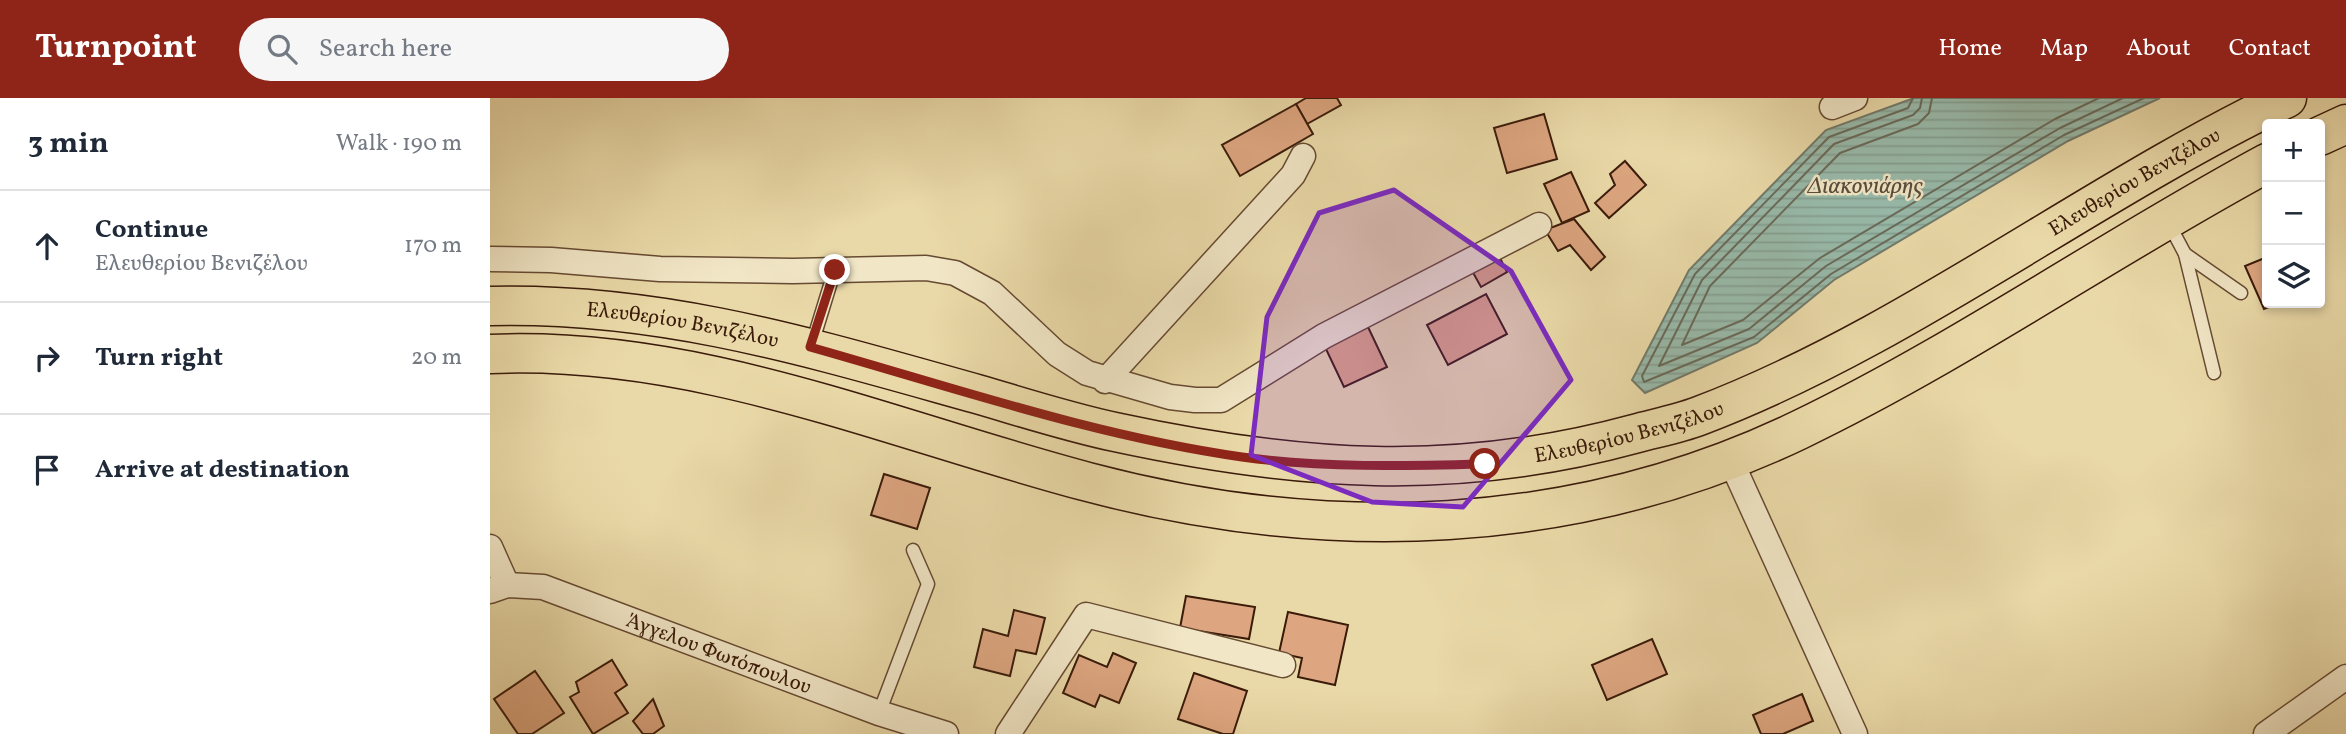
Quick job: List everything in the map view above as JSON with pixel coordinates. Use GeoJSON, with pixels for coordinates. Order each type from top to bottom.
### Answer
{"type":"FeatureCollection","features":[{"type":"Feature","properties":{"kind":"main road","name":"Ελευθερίου Βενιζέλου"},"geometry":{"type":"LineString","coordinates":[[490,306],[579,307],[657,314],[810,347],[1109,431],[1242,457],[1363,468],[1485,464],[1591,446],[1697,417],[1828,358],[2194,148],[2287,98]]}},
{"type":"Feature","properties":{"kind":"main road"},"geometry":{"type":"LineString","coordinates":[[2325,134],[2346,124]]}},
{"type":"Feature","properties":{"kind":"main road"},"geometry":{"type":"LineString","coordinates":[[490,354],[610,358],[725,378],[865,415],[1087,482],[1198,508],[1268,517],[1408,523],[1500,517],[1619,494],[1730,459],[1857,401],[2262,166]]}},
{"type":"Feature","properties":{"kind":"street"},"geometry":{"type":"LineString","coordinates":[[1832,107],[1855,98]]}},
{"type":"Feature","properties":{"kind":"street"},"geometry":{"type":"LineString","coordinates":[[1105,381],[1293,175],[1303,156]]}},
{"type":"Feature","properties":{"kind":"street"},"geometry":{"type":"LineString","coordinates":[[490,259],[551,260],[660,270],[926,268],[955,273],[992,293],[1057,354],[1105,381],[1170,397],[1221,400],[1324,336],[1539,225]]}},
{"type":"Feature","properties":{"kind":"street"},"geometry":{"type":"LineString","coordinates":[[1730,459],[1855,734]]}},
{"type":"Feature","properties":{"kind":"street"},"geometry":{"type":"LineString","coordinates":[[490,547],[499,588]]}},
{"type":"Feature","properties":{"kind":"street","name":"Άγγελου Φωτόπουλου"},"geometry":{"type":"LineString","coordinates":[[499,588],[543,587],[879,713],[946,734]]}},
{"type":"Feature","properties":{"kind":"street"},"geometry":{"type":"LineString","coordinates":[[1008,734],[1086,615],[1283,665]]}},
{"type":"Feature","properties":{"kind":"street"},"geometry":{"type":"LineString","coordinates":[[2266,734],[2346,677]]}},
{"type":"Feature","properties":{"kind":"lane"},"geometry":{"type":"LineString","coordinates":[[2167,220],[2185,254],[2214,373]]}},
{"type":"Feature","properties":{"kind":"lane"},"geometry":{"type":"LineString","coordinates":[[2185,254],[2241,293]]}},
{"type":"Feature","properties":{"kind":"lane"},"geometry":{"type":"LineString","coordinates":[[810,347],[835,270]]}},
{"type":"Feature","properties":{"kind":"lane"},"geometry":{"type":"LineString","coordinates":[[879,713],[928,584],[913,550]]}},
{"type":"Feature","properties":{"kind":"highlighted area"},"geometry":{"type":"Polygon","coordinates":[[[1394,190],[1511,271],[1571,380],[1463,507],[1372,502],[1251,455],[1267,317],[1319,213],[1394,190]]]}},
{"type":"Feature","properties":{"kind":"water","name":"Διακονιάρης"},"geometry":{"type":"Polygon","coordinates":[[[1914,98],[2160,98],[2068,141],[1834,280],[1757,343],[1645,393],[1632,380],[1689,270],[1826,130],[1914,98]]]}},
{"type":"Feature","properties":{"kind":"building"},"geometry":{"type":"Polygon","coordinates":[[[1306,98],[1337,98],[1341,105],[1307,124],[1296,104],[1306,98]]]}},
{"type":"Feature","properties":{"kind":"building"},"geometry":{"type":"Polygon","coordinates":[[[1296,104],[1313,134],[1240,176],[1222,145],[1296,104]]]}},
{"type":"Feature","properties":{"kind":"building"},"geometry":{"type":"Polygon","coordinates":[[[1544,114],[1557,159],[1507,173],[1494,128],[1544,114]]]}},
{"type":"Feature","properties":{"kind":"building"},"geometry":{"type":"Polygon","coordinates":[[[1625,161],[1646,185],[1609,218],[1595,203],[1615,185],[1610,174],[1625,161]]]}},
{"type":"Feature","properties":{"kind":"building"},"geometry":{"type":"Polygon","coordinates":[[[1571,172],[1589,211],[1562,223],[1544,184],[1571,172]]]}},
{"type":"Feature","properties":{"kind":"building"},"geometry":{"type":"Polygon","coordinates":[[[1574,219],[1605,257],[1591,270],[1570,245],[1558,251],[1545,230],[1574,219]]]}},
{"type":"Feature","properties":{"kind":"building"},"geometry":{"type":"Polygon","coordinates":[[[1498,254],[1507,272],[1481,287],[1471,269],[1498,254]]]}},
{"type":"Feature","properties":{"kind":"building"},"geometry":{"type":"Polygon","coordinates":[[[2262,259],[2262,304],[2245,266],[2262,259]]]}},
{"type":"Feature","properties":{"kind":"building"},"geometry":{"type":"Polygon","coordinates":[[[1486,294],[1507,334],[1448,365],[1427,325],[1486,294]]]}},
{"type":"Feature","properties":{"kind":"building"},"geometry":{"type":"Polygon","coordinates":[[[1368,327],[1387,367],[1344,387],[1325,347],[1368,327]]]}},
{"type":"Feature","properties":{"kind":"building"},"geometry":{"type":"Polygon","coordinates":[[[884,474],[930,488],[917,529],[871,515],[884,474]]]}},
{"type":"Feature","properties":{"kind":"building"},"geometry":{"type":"Polygon","coordinates":[[[1186,596],[1255,607],[1249,639],[1180,628],[1186,596]]]}},
{"type":"Feature","properties":{"kind":"building"},"geometry":{"type":"Polygon","coordinates":[[[1014,610],[1045,618],[1036,654],[1016,650],[1010,676],[974,667],[983,629],[1008,636],[1014,610]]]}},
{"type":"Feature","properties":{"kind":"building"},"geometry":{"type":"Polygon","coordinates":[[[1288,612],[1348,625],[1335,685],[1298,677],[1302,658],[1279,653],[1288,612]]]}},
{"type":"Feature","properties":{"kind":"building"},"geometry":{"type":"Polygon","coordinates":[[[1652,639],[1667,674],[1607,700],[1592,665],[1652,639]]]}},
{"type":"Feature","properties":{"kind":"building"},"geometry":{"type":"Polygon","coordinates":[[[1113,653],[1136,663],[1119,703],[1100,695],[1095,707],[1063,693],[1079,655],[1107,667],[1113,653]]]}},
{"type":"Feature","properties":{"kind":"building"},"geometry":{"type":"Polygon","coordinates":[[[612,660],[627,685],[615,693],[628,713],[593,734],[570,697],[579,692],[576,682],[612,660]]]}},
{"type":"Feature","properties":{"kind":"building"},"geometry":{"type":"Polygon","coordinates":[[[535,671],[564,713],[532,734],[518,734],[494,699],[535,671]]]}},
{"type":"Feature","properties":{"kind":"building"},"geometry":{"type":"Polygon","coordinates":[[[1194,673],[1247,691],[1233,734],[1223,734],[1178,719],[1194,673]]]}},
{"type":"Feature","properties":{"kind":"building"},"geometry":{"type":"Polygon","coordinates":[[[1802,694],[1813,721],[1783,734],[1761,734],[1753,715],[1802,694]]]}},
{"type":"Feature","properties":{"kind":"building"},"geometry":{"type":"Polygon","coordinates":[[[653,699],[664,726],[653,734],[643,734],[633,721],[653,699]]]}},
{"type":"Feature","properties":{"kind":"route"},"geometry":{"type":"LineString","coordinates":[[835,270],[810,347],[1109,431],[1242,457],[1363,468],[1485,464]]}}]}
